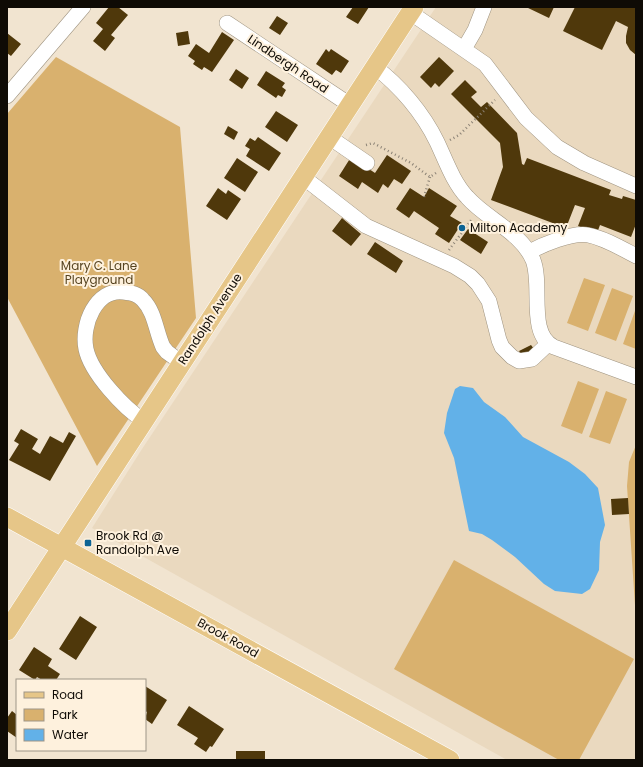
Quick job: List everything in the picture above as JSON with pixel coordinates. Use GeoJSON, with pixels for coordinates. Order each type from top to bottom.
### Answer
{"type":"FeatureCollection","features":[{"type":"Feature","properties":{"kind":"main road","name":"Randolph Avenue"},"geometry":{"type":"LineString","coordinates":[[7,631],[412,10]]}},
{"type":"Feature","properties":{"kind":"main road","name":"Brook Road"},"geometry":{"type":"LineString","coordinates":[[7,517],[450,760]]}},
{"type":"Feature","properties":{"kind":"street"},"geometry":{"type":"LineString","coordinates":[[7,96],[83,7]]}},
{"type":"Feature","properties":{"kind":"street"},"geometry":{"type":"LineString","coordinates":[[464,48],[476,30],[484,7]]}},
{"type":"Feature","properties":{"kind":"street"},"geometry":{"type":"LineString","coordinates":[[412,10],[485,64],[526,118],[561,150],[584,163],[636,186]]}},
{"type":"Feature","properties":{"kind":"street","name":"Lindbergh Road"},"geometry":{"type":"LineString","coordinates":[[227,23],[350,105]]}},
{"type":"Feature","properties":{"kind":"street"},"geometry":{"type":"LineString","coordinates":[[375,67],[399,87],[426,124],[462,192],[480,210],[519,241],[529,252],[536,276],[540,334],[548,344],[636,377]]}},
{"type":"Feature","properties":{"kind":"street"},"geometry":{"type":"LineString","coordinates":[[329,137],[367,163]]}},
{"type":"Feature","properties":{"kind":"street"},"geometry":{"type":"LineString","coordinates":[[303,177],[322,190],[362,223],[462,270],[478,284],[484,292],[492,311],[502,347],[512,357],[519,361],[532,359],[548,344]]}},
{"type":"Feature","properties":{"kind":"street"},"geometry":{"type":"LineString","coordinates":[[529,252],[542,246],[584,234],[602,240],[636,256]]}},
{"type":"Feature","properties":{"kind":"street"},"geometry":{"type":"LineString","coordinates":[[144,421],[126,406],[98,373],[90,359],[86,345],[86,332],[95,307],[103,298],[112,292],[119,291],[138,295],[148,306],[163,347],[167,352],[182,363]]}},
{"type":"Feature","properties":{"kind":"path"},"geometry":{"type":"LineString","coordinates":[[439,146],[459,135],[505,89]]}},
{"type":"Feature","properties":{"kind":"path"},"geometry":{"type":"LineString","coordinates":[[351,152],[373,143],[411,163],[430,177]]}},
{"type":"Feature","properties":{"kind":"path"},"geometry":{"type":"LineString","coordinates":[[424,197],[430,177],[448,166]]}},
{"type":"Feature","properties":{"kind":"path"},"geometry":{"type":"LineString","coordinates":[[444,261],[466,225],[480,210]]}},
{"type":"Feature","properties":{"kind":"shaded area","name":"Milton Academy"},"geometry":{"type":"Polygon","coordinates":[[[436,7],[636,7],[636,760],[507,760],[92,528],[142,449],[436,7]]]}},
{"type":"Feature","properties":{"kind":"green space","name":"Mary C. Lane Playground"},"geometry":{"type":"Polygon","coordinates":[[[56,57],[180,127],[196,318],[97,466],[7,297],[7,114],[56,57]]]}},
{"type":"Feature","properties":{"kind":"green space"},"geometry":{"type":"Polygon","coordinates":[[[584,278],[605,285],[588,331],[567,323],[584,278]]]}},
{"type":"Feature","properties":{"kind":"green space"},"geometry":{"type":"Polygon","coordinates":[[[612,288],[633,296],[616,341],[595,333],[612,288]]]}},
{"type":"Feature","properties":{"kind":"green space"},"geometry":{"type":"Polygon","coordinates":[[[636,308],[636,349],[623,344],[636,308]]]}},
{"type":"Feature","properties":{"kind":"green space"},"geometry":{"type":"Polygon","coordinates":[[[578,381],[599,389],[582,434],[561,426],[578,381]]]}},
{"type":"Feature","properties":{"kind":"green space"},"geometry":{"type":"Polygon","coordinates":[[[606,391],[627,399],[610,444],[589,437],[606,391]]]}},
{"type":"Feature","properties":{"kind":"green space"},"geometry":{"type":"Polygon","coordinates":[[[636,445],[636,620],[627,486],[629,462],[636,445]]]}},
{"type":"Feature","properties":{"kind":"green space"},"geometry":{"type":"Polygon","coordinates":[[[454,560],[634,659],[579,760],[559,760],[394,669],[454,560]]]}},
{"type":"Feature","properties":{"kind":"water"},"geometry":{"type":"Polygon","coordinates":[[[460,386],[473,388],[484,402],[505,417],[523,437],[569,462],[585,474],[598,488],[605,525],[600,542],[599,570],[590,589],[582,594],[555,591],[544,584],[515,557],[492,540],[482,534],[469,531],[454,458],[444,433],[447,413],[455,389],[460,386]]]}},
{"type":"Feature","properties":{"kind":"building"},"geometry":{"type":"Polygon","coordinates":[[[109,7],[118,7],[128,15],[111,35],[115,38],[105,51],[93,41],[103,29],[96,23],[109,7]]]}},
{"type":"Feature","properties":{"kind":"building"},"geometry":{"type":"Polygon","coordinates":[[[353,7],[369,7],[358,24],[346,17],[353,7]]]}},
{"type":"Feature","properties":{"kind":"building"},"geometry":{"type":"Polygon","coordinates":[[[526,7],[554,7],[549,18],[526,7]]]}},
{"type":"Feature","properties":{"kind":"building"},"geometry":{"type":"Polygon","coordinates":[[[575,7],[636,7],[636,55],[630,50],[626,43],[628,27],[616,21],[602,50],[563,31],[575,7]]]}},
{"type":"Feature","properties":{"kind":"building"},"geometry":{"type":"Polygon","coordinates":[[[277,16],[288,23],[280,35],[269,28],[277,16]]]}},
{"type":"Feature","properties":{"kind":"building"},"geometry":{"type":"Polygon","coordinates":[[[188,31],[190,44],[178,46],[176,33],[188,31]]]}},
{"type":"Feature","properties":{"kind":"building"},"geometry":{"type":"Polygon","coordinates":[[[222,32],[234,40],[212,72],[204,67],[202,70],[193,64],[195,61],[188,56],[196,44],[209,53],[222,32]]]}},
{"type":"Feature","properties":{"kind":"building"},"geometry":{"type":"Polygon","coordinates":[[[7,33],[21,44],[11,56],[7,53],[7,33]]]}},
{"type":"Feature","properties":{"kind":"building"},"geometry":{"type":"Polygon","coordinates":[[[326,49],[329,52],[331,49],[349,61],[341,73],[336,70],[332,75],[316,64],[326,49]]]}},
{"type":"Feature","properties":{"kind":"building"},"geometry":{"type":"Polygon","coordinates":[[[439,57],[454,71],[439,87],[435,83],[431,88],[420,77],[439,57]]]}},
{"type":"Feature","properties":{"kind":"building"},"geometry":{"type":"Polygon","coordinates":[[[236,69],[249,78],[242,89],[229,80],[236,69]]]}},
{"type":"Feature","properties":{"kind":"building"},"geometry":{"type":"Polygon","coordinates":[[[266,71],[285,83],[282,87],[286,90],[282,97],[278,95],[276,98],[257,85],[266,71]]]}},
{"type":"Feature","properties":{"kind":"building"},"geometry":{"type":"Polygon","coordinates":[[[465,80],[477,92],[471,97],[481,107],[487,102],[517,133],[522,164],[524,165],[527,158],[611,190],[609,195],[622,199],[623,196],[636,200],[636,224],[631,237],[600,225],[597,233],[578,226],[585,208],[575,205],[566,228],[491,200],[503,167],[500,143],[451,94],[465,80]]]}},
{"type":"Feature","properties":{"kind":"building"},"geometry":{"type":"Polygon","coordinates":[[[276,111],[298,125],[287,142],[265,127],[276,111]]]}},
{"type":"Feature","properties":{"kind":"building"},"geometry":{"type":"Polygon","coordinates":[[[228,126],[238,132],[234,140],[224,134],[228,126]]]}},
{"type":"Feature","properties":{"kind":"building"},"geometry":{"type":"Polygon","coordinates":[[[258,137],[281,153],[269,171],[246,156],[250,149],[245,146],[250,138],[255,141],[258,137]]]}},
{"type":"Feature","properties":{"kind":"building"},"geometry":{"type":"Polygon","coordinates":[[[387,155],[411,171],[402,184],[394,179],[388,188],[383,184],[378,193],[362,182],[358,189],[339,176],[351,157],[375,173],[387,155]]]}},
{"type":"Feature","properties":{"kind":"building"},"geometry":{"type":"Polygon","coordinates":[[[237,158],[258,172],[245,192],[224,178],[237,158]]]}},
{"type":"Feature","properties":{"kind":"building"},"geometry":{"type":"Polygon","coordinates":[[[218,188],[226,194],[228,190],[241,199],[227,220],[206,206],[218,188]]]}},
{"type":"Feature","properties":{"kind":"building"},"geometry":{"type":"Polygon","coordinates":[[[410,188],[424,197],[429,188],[457,206],[450,216],[462,223],[449,243],[435,234],[439,228],[414,211],[409,218],[396,209],[410,188]]]}},
{"type":"Feature","properties":{"kind":"building"},"geometry":{"type":"Polygon","coordinates":[[[342,218],[361,234],[351,246],[332,231],[342,218]]]}},
{"type":"Feature","properties":{"kind":"building"},"geometry":{"type":"Polygon","coordinates":[[[468,229],[488,242],[481,254],[460,240],[468,229]]]}},
{"type":"Feature","properties":{"kind":"building"},"geometry":{"type":"Polygon","coordinates":[[[375,242],[403,261],[396,273],[367,254],[375,242]]]}},
{"type":"Feature","properties":{"kind":"building"},"geometry":{"type":"Polygon","coordinates":[[[531,345],[538,354],[525,361],[519,351],[531,345]]]}},
{"type":"Feature","properties":{"kind":"building"},"geometry":{"type":"Polygon","coordinates":[[[21,429],[38,439],[32,449],[40,454],[50,436],[63,443],[69,432],[76,436],[50,481],[9,460],[19,444],[14,441],[21,429]]]}},
{"type":"Feature","properties":{"kind":"building"},"geometry":{"type":"Polygon","coordinates":[[[628,498],[629,514],[612,515],[611,499],[628,498]]]}},
{"type":"Feature","properties":{"kind":"building"},"geometry":{"type":"Polygon","coordinates":[[[80,616],[97,627],[76,660],[59,649],[80,616]]]}},
{"type":"Feature","properties":{"kind":"building"},"geometry":{"type":"Polygon","coordinates":[[[34,647],[52,659],[48,666],[60,674],[57,679],[40,679],[37,677],[33,679],[19,670],[34,647]]]}},
{"type":"Feature","properties":{"kind":"building"},"geometry":{"type":"Polygon","coordinates":[[[146,687],[167,700],[152,724],[146,720],[146,687]]]}},
{"type":"Feature","properties":{"kind":"building"},"geometry":{"type":"Polygon","coordinates":[[[189,706],[224,729],[212,747],[210,746],[206,752],[194,744],[198,738],[177,725],[189,706]]]}},
{"type":"Feature","properties":{"kind":"building"},"geometry":{"type":"Polygon","coordinates":[[[12,711],[16,714],[16,737],[7,731],[7,718],[12,711]]]}},
{"type":"Feature","properties":{"kind":"building"},"geometry":{"type":"Polygon","coordinates":[[[236,751],[265,751],[265,760],[236,760],[236,751]]]}},
{"type":"Feature","properties":{"kind":"place","name":"Milton Academy"},"geometry":{"type":"Point","coordinates":[462,228]}},
{"type":"Feature","properties":{"kind":"place","name":"Brook Rd @ Randolph Ave"},"geometry":{"type":"Point","coordinates":[88,543]}}]}
